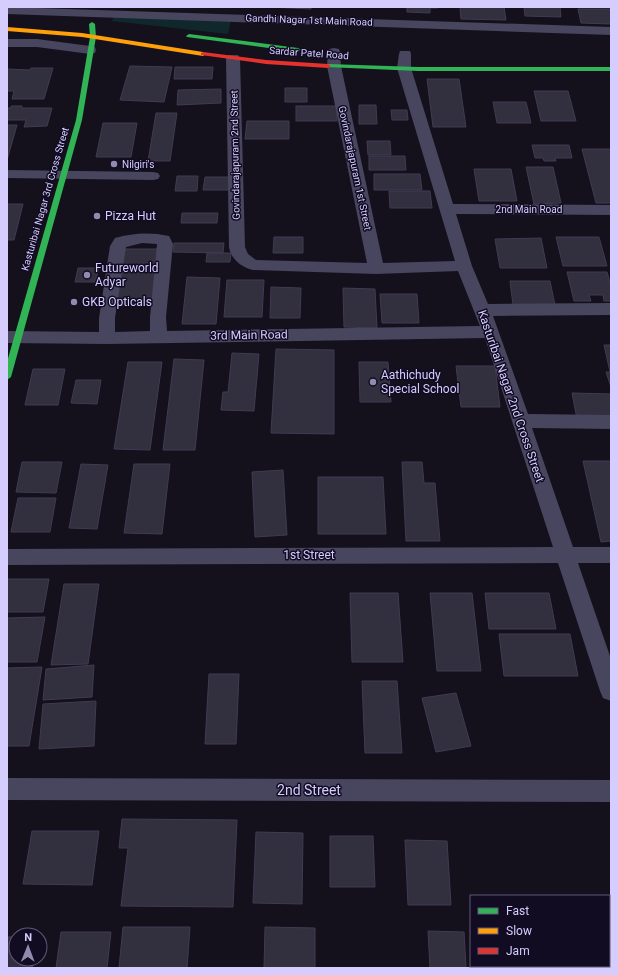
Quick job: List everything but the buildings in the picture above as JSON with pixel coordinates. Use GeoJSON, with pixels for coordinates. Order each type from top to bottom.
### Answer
{"type":"FeatureCollection","features":[{"type":"Feature","properties":{"kind":"main road"},"geometry":{"type":"LineString","coordinates":[[7,16],[58,13]]}},
{"type":"Feature","properties":{"kind":"main road","name":"Kasturibai Nagar 3rd Cross Street"},"geometry":{"type":"LineString","coordinates":[[7,377],[12,337],[79,120],[93,37],[92,24]]}},
{"type":"Feature","properties":{"kind":"main road","name":"Sardar Patel Road"},"geometry":{"type":"LineString","coordinates":[[7,29],[93,37],[233,58],[302,65],[334,55],[611,69]]}},
{"type":"Feature","properties":{"kind":"main road","name":"Sardar Patel Road"},"geometry":{"type":"LineString","coordinates":[[179,35],[305,50]]}},
{"type":"Feature","properties":{"kind":"street","name":"Gandhi Nagar 1st Main Road"},"geometry":{"type":"LineString","coordinates":[[7,10],[58,13],[611,31]]}},
{"type":"Feature","properties":{"kind":"street"},"geometry":{"type":"LineString","coordinates":[[7,43],[36,43],[90,50]]}},
{"type":"Feature","properties":{"kind":"street","name":"Govindarajapuram 1st Street"},"geometry":{"type":"LineString","coordinates":[[334,55],[376,269]]}},
{"type":"Feature","properties":{"kind":"street","name":"Govindarajapuram 2nd Street"},"geometry":{"type":"LineString","coordinates":[[233,58],[233,122],[238,252],[242,259],[253,264],[376,269]]}},
{"type":"Feature","properties":{"kind":"street","name":"Kasturibai Nagar 2nd Cross Street"},"geometry":{"type":"LineString","coordinates":[[404,58],[421,130],[448,209],[464,266],[491,332],[611,691]]}},
{"type":"Feature","properties":{"kind":"street"},"geometry":{"type":"LineString","coordinates":[[7,174],[153,176]]}},
{"type":"Feature","properties":{"kind":"street","name":"2nd Main Road"},"geometry":{"type":"LineString","coordinates":[[448,209],[611,210]]}},
{"type":"Feature","properties":{"kind":"street"},"geometry":{"type":"LineString","coordinates":[[107,338],[107,318],[118,246],[121,242],[127,240],[158,239],[163,240],[165,244],[158,317],[159,337]]}},
{"type":"Feature","properties":{"kind":"street"},"geometry":{"type":"LineString","coordinates":[[376,269],[464,266]]}},
{"type":"Feature","properties":{"kind":"street"},"geometry":{"type":"LineString","coordinates":[[481,310],[611,309]]}},
{"type":"Feature","properties":{"kind":"street","name":"3rd Main Road"},"geometry":{"type":"LineString","coordinates":[[12,337],[107,338],[491,332]]}},
{"type":"Feature","properties":{"kind":"street"},"geometry":{"type":"LineString","coordinates":[[521,421],[611,422]]}},
{"type":"Feature","properties":{"kind":"street","name":"1st Street"},"geometry":{"type":"LineString","coordinates":[[7,557],[611,555]]}},
{"type":"Feature","properties":{"kind":"street","name":"2nd Street"},"geometry":{"type":"LineString","coordinates":[[7,789],[611,791]]}},
{"type":"Feature","properties":{"kind":"green space"},"geometry":{"type":"Polygon","coordinates":[[[114,16],[231,20],[228,34],[112,21],[114,16]]]}},
{"type":"Feature","properties":{"kind":"traffic: fast"},"geometry":{"type":"LineString","coordinates":[[7,377],[79,120],[93,37],[92,24]]}},
{"type":"Feature","properties":{"kind":"traffic: fast"},"geometry":{"type":"LineString","coordinates":[[189,36],[298,50]]}},
{"type":"Feature","properties":{"kind":"traffic: fast"},"geometry":{"type":"LineString","coordinates":[[328,66],[418,69],[611,69]]}},
{"type":"Feature","properties":{"kind":"traffic: slow"},"geometry":{"type":"LineString","coordinates":[[7,29],[82,35],[203,54]]}},
{"type":"Feature","properties":{"kind":"traffic: jam"},"geometry":{"type":"LineString","coordinates":[[203,54],[266,62],[328,66]]}},
{"type":"Feature","properties":{"kind":"place","name":"Nilgiri's"},"geometry":{"type":"Point","coordinates":[114,164]}},
{"type":"Feature","properties":{"kind":"place","name":"Pizza Hut"},"geometry":{"type":"Point","coordinates":[97,216]}},
{"type":"Feature","properties":{"kind":"place","name":"Futureworld Adyar"},"geometry":{"type":"Point","coordinates":[87,275]}},
{"type":"Feature","properties":{"kind":"place","name":"GKB Opticals"},"geometry":{"type":"Point","coordinates":[74,302]}},
{"type":"Feature","properties":{"kind":"place","name":"Aathichudy Special School"},"geometry":{"type":"Point","coordinates":[373,382]}}]}
